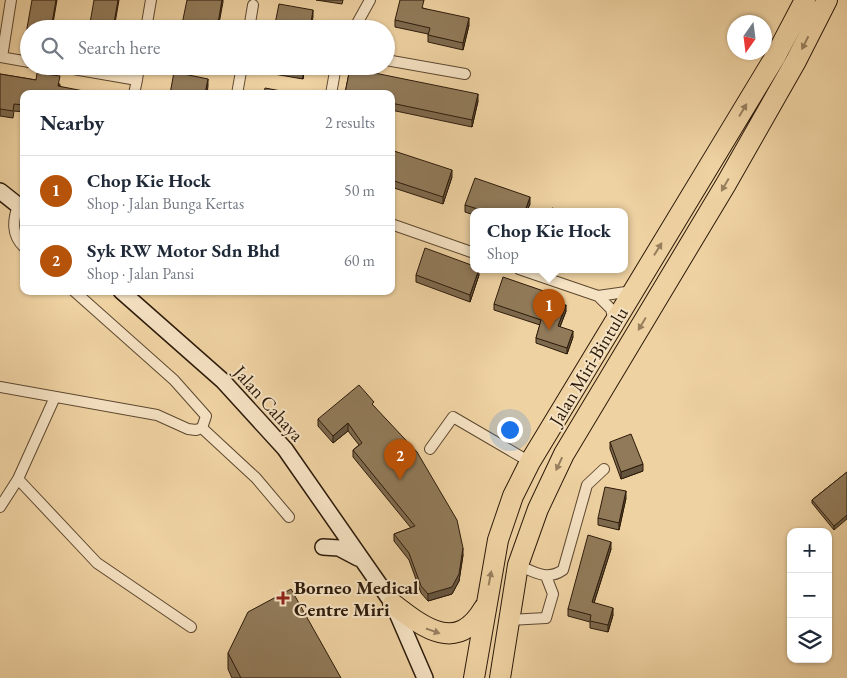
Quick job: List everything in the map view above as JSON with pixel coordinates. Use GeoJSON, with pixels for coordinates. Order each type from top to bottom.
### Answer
{"type":"FeatureCollection","features":[{"type":"Feature","properties":{"kind":"highway","name":"Jalan Miri-Bintulu"},"geometry":{"type":"LineString","coordinates":[[474,678],[498,540],[513,496],[530,462],[775,58],[805,0]]}},
{"type":"Feature","properties":{"kind":"highway","name":"Jalan Miri-Bintulu"},"geometry":{"type":"LineString","coordinates":[[500,675],[518,565],[538,509],[564,454],[726,184],[796,61],[827,0]]}},
{"type":"Feature","properties":{"kind":"highway"},"geometry":{"type":"LineString","coordinates":[[393,604],[430,631],[444,634],[465,629],[476,620],[485,607]]}},
{"type":"Feature","properties":{"kind":"street"},"geometry":{"type":"LineString","coordinates":[[11,0],[1,57],[20,60]]}},
{"type":"Feature","properties":{"kind":"street"},"geometry":{"type":"LineString","coordinates":[[148,20],[151,0]]}},
{"type":"Feature","properties":{"kind":"street"},"geometry":{"type":"LineString","coordinates":[[359,20],[370,0]]}},
{"type":"Feature","properties":{"kind":"street"},"geometry":{"type":"LineString","coordinates":[[250,20],[253,5]]}},
{"type":"Feature","properties":{"kind":"street"},"geometry":{"type":"LineString","coordinates":[[395,62],[465,74]]}},
{"type":"Feature","properties":{"kind":"street"},"geometry":{"type":"LineString","coordinates":[[108,75],[137,80]]}},
{"type":"Feature","properties":{"kind":"street"},"geometry":{"type":"LineString","coordinates":[[135,90],[138,75]]}},
{"type":"Feature","properties":{"kind":"street"},"geometry":{"type":"LineString","coordinates":[[238,90],[240,75]]}},
{"type":"Feature","properties":{"kind":"street"},"geometry":{"type":"LineString","coordinates":[[332,90],[334,75]]}},
{"type":"Feature","properties":{"kind":"street"},"geometry":{"type":"LineString","coordinates":[[0,191],[20,207]]}},
{"type":"Feature","properties":{"kind":"street"},"geometry":{"type":"LineString","coordinates":[[20,210],[14,219],[14,230],[20,243]]}},
{"type":"Feature","properties":{"kind":"street"},"geometry":{"type":"LineString","coordinates":[[395,225],[470,252]]}},
{"type":"Feature","properties":{"kind":"street"},"geometry":{"type":"LineString","coordinates":[[532,273],[598,296],[611,309],[614,322]]}},
{"type":"Feature","properties":{"kind":"street"},"geometry":{"type":"LineString","coordinates":[[598,296],[633,291]]}},
{"type":"Feature","properties":{"kind":"street"},"geometry":{"type":"LineString","coordinates":[[78,295],[174,380],[206,416],[202,428]]}},
{"type":"Feature","properties":{"kind":"street","name":"Jalan Cahaya"},"geometry":{"type":"LineString","coordinates":[[126,295],[188,348],[255,415],[285,449],[393,604],[425,678]]}},
{"type":"Feature","properties":{"kind":"street"},"geometry":{"type":"LineString","coordinates":[[0,387],[157,415],[188,429],[196,430],[202,428]]}},
{"type":"Feature","properties":{"kind":"street"},"geometry":{"type":"LineString","coordinates":[[0,507],[18,479],[55,397]]}},
{"type":"Feature","properties":{"kind":"street"},"geometry":{"type":"LineString","coordinates":[[430,449],[453,417],[530,462]]}},
{"type":"Feature","properties":{"kind":"street"},"geometry":{"type":"LineString","coordinates":[[202,428],[256,478],[289,517]]}},
{"type":"Feature","properties":{"kind":"street"},"geometry":{"type":"LineString","coordinates":[[518,565],[546,576],[555,576],[564,570],[587,485],[604,469]]}},
{"type":"Feature","properties":{"kind":"street"},"geometry":{"type":"LineString","coordinates":[[18,479],[97,563],[191,627]]}},
{"type":"Feature","properties":{"kind":"street"},"geometry":{"type":"LineString","coordinates":[[323,547],[340,548],[364,562]]}},
{"type":"Feature","properties":{"kind":"street"},"geometry":{"type":"LineString","coordinates":[[509,620],[546,618],[553,594],[546,576]]}},
{"type":"Feature","properties":{"kind":"building"},"geometry":{"type":"Polygon","coordinates":[[[32,0],[56,0],[53,20],[28,20],[32,0]]]}},
{"type":"Feature","properties":{"kind":"building"},"geometry":{"type":"Polygon","coordinates":[[[94,0],[118,0],[115,20],[91,20],[94,0]]]}},
{"type":"Feature","properties":{"kind":"building"},"geometry":{"type":"Polygon","coordinates":[[[187,0],[222,0],[219,20],[183,20],[187,0]]]}},
{"type":"Feature","properties":{"kind":"building"},"geometry":{"type":"Polygon","coordinates":[[[400,0],[424,0],[422,8],[469,18],[463,43],[428,35],[430,28],[395,20],[400,0]]]}},
{"type":"Feature","properties":{"kind":"building"},"geometry":{"type":"Polygon","coordinates":[[[279,4],[313,10],[311,20],[276,20],[279,4]]]}},
{"type":"Feature","properties":{"kind":"building"},"geometry":{"type":"Polygon","coordinates":[[[0,74],[36,80],[37,75],[60,76],[58,86],[78,90],[20,90],[20,105],[14,104],[13,111],[0,109],[0,74]]]}},
{"type":"Feature","properties":{"kind":"building"},"geometry":{"type":"Polygon","coordinates":[[[173,75],[189,75],[208,79],[206,90],[171,90],[173,75]]]}},
{"type":"Feature","properties":{"kind":"building"},"geometry":{"type":"Polygon","coordinates":[[[349,75],[384,75],[478,94],[472,120],[395,104],[395,90],[346,90],[349,75]]]}},
{"type":"Feature","properties":{"kind":"building"},"geometry":{"type":"Polygon","coordinates":[[[395,151],[452,170],[443,197],[395,181],[395,151]]]}},
{"type":"Feature","properties":{"kind":"building"},"geometry":{"type":"Polygon","coordinates":[[[475,178],[530,197],[526,208],[474,208],[465,205],[475,178]]]}},
{"type":"Feature","properties":{"kind":"building"},"geometry":{"type":"Polygon","coordinates":[[[425,248],[470,265],[470,273],[478,273],[470,295],[416,275],[425,248]]]}},
{"type":"Feature","properties":{"kind":"building"},"geometry":{"type":"Polygon","coordinates":[[[503,277],[558,296],[556,302],[566,305],[558,326],[573,331],[567,348],[536,338],[541,320],[494,304],[503,277]]]}},
{"type":"Feature","properties":{"kind":"building"},"geometry":{"type":"Polygon","coordinates":[[[359,385],[374,402],[372,404],[417,452],[457,520],[463,548],[459,574],[452,587],[428,594],[421,586],[409,553],[394,534],[415,526],[353,450],[362,443],[348,423],[333,436],[318,419],[359,385]]]}},
{"type":"Feature","properties":{"kind":"building"},"geometry":{"type":"Polygon","coordinates":[[[631,434],[643,464],[621,472],[610,442],[631,434]]]}},
{"type":"Feature","properties":{"kind":"building"},"geometry":{"type":"Polygon","coordinates":[[[847,472],[847,515],[834,526],[812,500],[847,472]]]}},
{"type":"Feature","properties":{"kind":"building"},"geometry":{"type":"Polygon","coordinates":[[[605,487],[626,491],[619,523],[598,518],[605,487]]]}},
{"type":"Feature","properties":{"kind":"building"},"geometry":{"type":"Polygon","coordinates":[[[588,535],[611,542],[592,602],[613,608],[608,625],[590,621],[591,615],[568,609],[588,535]]]}},
{"type":"Feature","properties":{"kind":"building"},"geometry":{"type":"Polygon","coordinates":[[[291,589],[341,678],[241,678],[228,653],[248,612],[291,589]]]}},
{"type":"Feature","properties":{"kind":"place","name":"Chop Kie Hock"},"geometry":{"type":"Point","coordinates":[549,330]}},
{"type":"Feature","properties":{"kind":"place","name":"Syk RW Motor Sdn Bhd"},"geometry":{"type":"Point","coordinates":[400,480]}},
{"type":"Feature","properties":{"kind":"place","name":"Borneo Medical Centre Miri"},"geometry":{"type":"Point","coordinates":[283,598]}}]}
